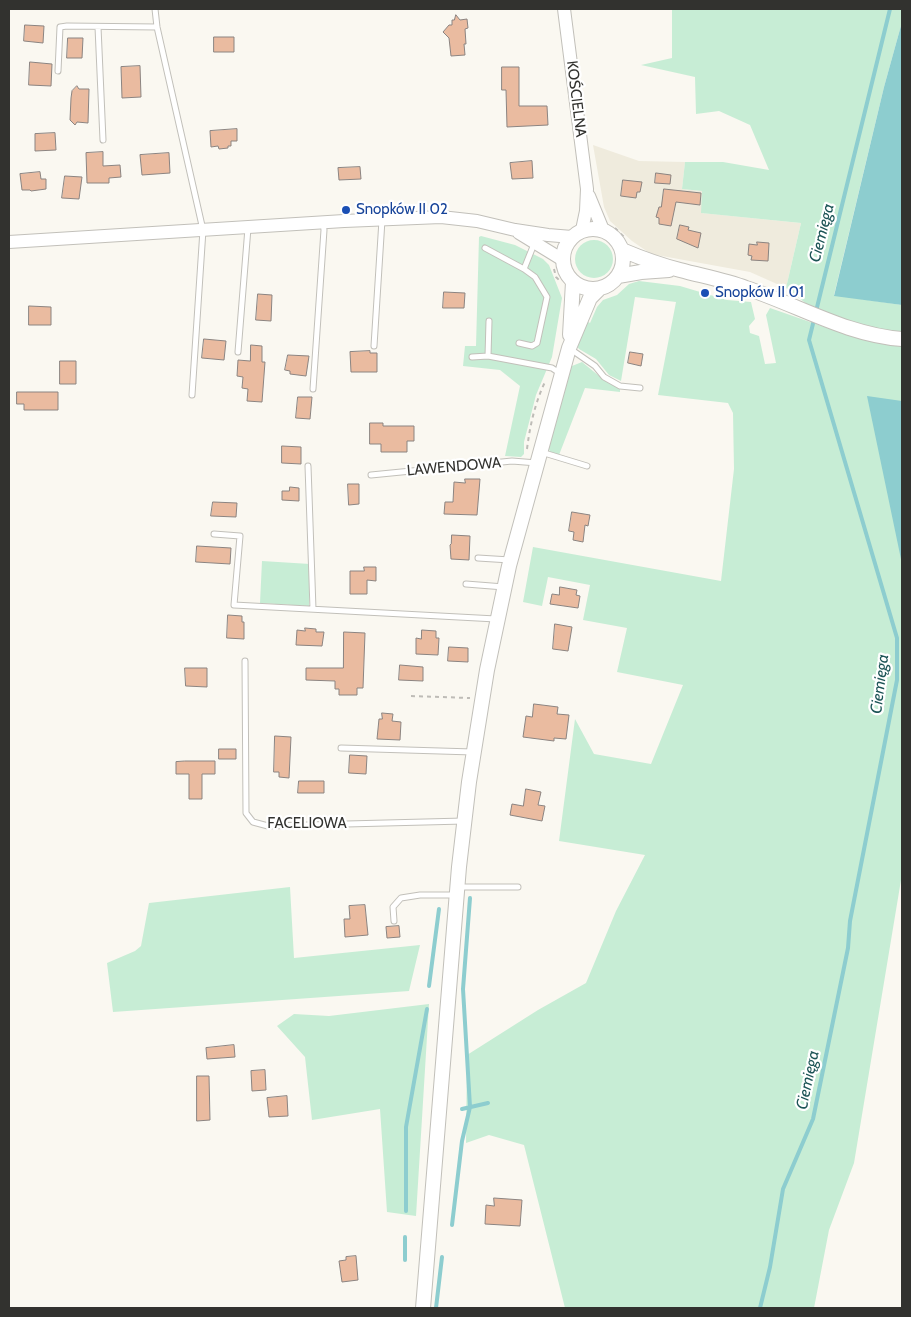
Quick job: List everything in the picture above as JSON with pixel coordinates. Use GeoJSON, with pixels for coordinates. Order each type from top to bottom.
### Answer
{"type":"FeatureCollection","features":[{"type":"Feature","properties":{"kind":"main road"},"geometry":{"type":"LineString","coordinates":[[569,348],[573,306],[566,272],[558,264],[565,247],[578,234],[606,228],[624,245],[678,270],[731,283],[839,324],[882,336],[902,339]]}},
{"type":"Feature","properties":{"kind":"main road"},"geometry":{"type":"LineString","coordinates":[[422,1308],[457,891],[474,752],[497,619],[511,560],[569,348],[590,298],[599,289],[613,282],[618,276],[623,263],[624,245]]}},
{"type":"Feature","properties":{"kind":"main road"},"geometry":{"type":"LineString","coordinates":[[618,276],[641,272],[678,270]]}},
{"type":"Feature","properties":{"kind":"main road"},"geometry":{"type":"LineString","coordinates":[[569,285],[599,289]]}},
{"type":"Feature","properties":{"kind":"street","name":"KOŚCIELNA"},"geometry":{"type":"LineString","coordinates":[[564,9],[587,189],[586,211],[578,234]]}},
{"type":"Feature","properties":{"kind":"street","name":"KOŚCIELNA"},"geometry":{"type":"LineString","coordinates":[[587,189],[606,228]]}},
{"type":"Feature","properties":{"kind":"street"},"geometry":{"type":"LineString","coordinates":[[9,242],[322,222],[441,217],[477,221],[548,235],[578,234]]}},
{"type":"Feature","properties":{"kind":"street"},"geometry":{"type":"LineString","coordinates":[[515,230],[535,242],[558,264]]}},
{"type":"Feature","properties":{"kind":"lane"},"geometry":{"type":"LineString","coordinates":[[155,9],[157,27],[203,230],[192,395]]}},
{"type":"Feature","properties":{"kind":"lane"},"geometry":{"type":"LineString","coordinates":[[58,71],[60,27],[157,27]]}},
{"type":"Feature","properties":{"kind":"lane"},"geometry":{"type":"LineString","coordinates":[[98,27],[103,140]]}},
{"type":"Feature","properties":{"kind":"lane"},"geometry":{"type":"LineString","coordinates":[[374,346],[382,220]]}},
{"type":"Feature","properties":{"kind":"lane"},"geometry":{"type":"LineString","coordinates":[[313,389],[324,230],[322,222]]}},
{"type":"Feature","properties":{"kind":"lane"},"geometry":{"type":"LineString","coordinates":[[238,352],[248,227]]}},
{"type":"Feature","properties":{"kind":"lane"},"geometry":{"type":"LineString","coordinates":[[524,269],[535,242]]}},
{"type":"Feature","properties":{"kind":"lane"},"geometry":{"type":"LineString","coordinates":[[486,248],[535,277],[547,297],[537,343],[532,346],[519,343]]}},
{"type":"Feature","properties":{"kind":"lane"},"geometry":{"type":"LineString","coordinates":[[488,356],[489,321]]}},
{"type":"Feature","properties":{"kind":"lane"},"geometry":{"type":"LineString","coordinates":[[569,348],[595,366],[604,377],[620,386],[640,388]]}},
{"type":"Feature","properties":{"kind":"lane"},"geometry":{"type":"LineString","coordinates":[[472,357],[488,356],[552,368],[562,374]]}},
{"type":"Feature","properties":{"kind":"lane","name":"LAWENDOWA"},"geometry":{"type":"LineString","coordinates":[[371,475],[539,458],[587,466]]}},
{"type":"Feature","properties":{"kind":"lane"},"geometry":{"type":"LineString","coordinates":[[308,466],[313,609]]}},
{"type":"Feature","properties":{"kind":"lane"},"geometry":{"type":"LineString","coordinates":[[214,534],[240,536],[234,605],[497,619]]}},
{"type":"Feature","properties":{"kind":"lane"},"geometry":{"type":"LineString","coordinates":[[478,558],[511,560]]}},
{"type":"Feature","properties":{"kind":"lane"},"geometry":{"type":"LineString","coordinates":[[466,584],[504,587]]}},
{"type":"Feature","properties":{"kind":"lane","name":"FACELIOWA"},"geometry":{"type":"LineString","coordinates":[[245,661],[246,813],[254,822],[268,826],[465,821]]}},
{"type":"Feature","properties":{"kind":"lane"},"geometry":{"type":"LineString","coordinates":[[341,748],[474,752]]}},
{"type":"Feature","properties":{"kind":"lane"},"geometry":{"type":"LineString","coordinates":[[394,920],[393,906],[401,898],[457,891],[518,887]]}},
{"type":"Feature","properties":{"kind":"path"},"geometry":{"type":"LineString","coordinates":[[606,228],[622,234],[624,245]]}},
{"type":"Feature","properties":{"kind":"path"},"geometry":{"type":"LineString","coordinates":[[558,264],[556,277],[569,285]]}},
{"type":"Feature","properties":{"kind":"path"},"geometry":{"type":"LineString","coordinates":[[411,696],[482,699]]}},
{"type":"Feature","properties":{"kind":"shaded area"},"geometry":{"type":"Polygon","coordinates":[[[593,145],[639,161],[685,162],[682,189],[702,191],[702,213],[801,223],[786,288],[750,272],[651,254],[632,241],[610,221],[604,207],[593,145]]]}},
{"type":"Feature","properties":{"kind":"green space"},"geometry":{"type":"Polygon","coordinates":[[[672,9],[902,9],[902,22],[884,87],[834,295],[902,305],[902,874],[854,1163],[829,1230],[814,1308],[565,1308],[524,1145],[489,1135],[466,1143],[467,1055],[538,1010],[586,983],[616,911],[645,855],[559,841],[575,719],[594,754],[651,764],[683,685],[617,672],[627,628],[583,620],[590,585],[548,577],[542,606],[523,602],[533,547],[721,581],[734,469],[733,413],[728,403],[658,395],[676,302],[635,297],[621,381],[609,375],[596,359],[579,349],[576,345],[585,320],[590,323],[597,307],[603,300],[617,295],[629,284],[639,281],[680,286],[727,300],[751,302],[755,319],[749,326],[750,333],[759,336],[765,364],[776,363],[766,315],[770,308],[836,331],[843,319],[808,305],[786,288],[801,223],[701,213],[702,191],[682,189],[685,162],[723,162],[769,170],[750,125],[719,111],[696,114],[695,77],[641,65],[672,58],[672,9]]]}},
{"type":"Feature","properties":{"kind":"green space"},"geometry":{"type":"Polygon","coordinates":[[[479,237],[515,245],[543,259],[549,265],[562,298],[552,357],[536,395],[524,442],[524,454],[521,457],[505,456],[520,386],[500,370],[463,366],[465,346],[476,346],[479,237]]]}},
{"type":"Feature","properties":{"kind":"green space"},"geometry":{"type":"Polygon","coordinates":[[[594,240],[608,245],[613,259],[608,273],[594,278],[580,273],[575,259],[580,245],[594,240]]]}},
{"type":"Feature","properties":{"kind":"green space"},"geometry":{"type":"Polygon","coordinates":[[[582,362],[604,380],[620,388],[620,392],[585,388],[559,455],[550,452],[548,446],[567,368],[582,362]]]}},
{"type":"Feature","properties":{"kind":"green space"},"geometry":{"type":"Polygon","coordinates":[[[262,561],[310,564],[309,606],[260,603],[262,561]]]}},
{"type":"Feature","properties":{"kind":"green space"},"geometry":{"type":"Polygon","coordinates":[[[290,887],[294,958],[420,945],[409,991],[113,1012],[107,963],[135,951],[141,946],[149,903],[290,887]]]}},
{"type":"Feature","properties":{"kind":"green space"},"geometry":{"type":"Polygon","coordinates":[[[429,1004],[416,1216],[387,1212],[380,1109],[312,1120],[305,1057],[277,1026],[294,1014],[329,1016],[429,1004]]]}},
{"type":"Feature","properties":{"kind":"water"},"geometry":{"type":"Polygon","coordinates":[[[902,22],[902,305],[834,296],[884,87],[902,22]]]}},
{"type":"Feature","properties":{"kind":"water"},"geometry":{"type":"Polygon","coordinates":[[[867,396],[902,401],[902,564],[867,396]]]}},
{"type":"Feature","properties":{"kind":"building"},"geometry":{"type":"Polygon","coordinates":[[[456,15],[460,20],[467,19],[468,28],[465,29],[466,44],[464,44],[465,55],[451,56],[449,38],[443,32],[449,25],[452,25],[452,20],[454,20],[456,15]]]}},
{"type":"Feature","properties":{"kind":"building"},"geometry":{"type":"Polygon","coordinates":[[[25,25],[44,26],[43,43],[24,41],[25,25]]]}},
{"type":"Feature","properties":{"kind":"building"},"geometry":{"type":"Polygon","coordinates":[[[214,37],[234,37],[234,52],[214,52],[214,37]]]}},
{"type":"Feature","properties":{"kind":"building"},"geometry":{"type":"Polygon","coordinates":[[[68,38],[83,38],[82,58],[67,58],[68,38]]]}},
{"type":"Feature","properties":{"kind":"building"},"geometry":{"type":"Polygon","coordinates":[[[30,62],[52,64],[51,86],[29,85],[30,62]]]}},
{"type":"Feature","properties":{"kind":"building"},"geometry":{"type":"Polygon","coordinates":[[[140,66],[141,97],[122,98],[121,67],[140,66]]]}},
{"type":"Feature","properties":{"kind":"building"},"geometry":{"type":"Polygon","coordinates":[[[502,67],[519,67],[519,106],[547,106],[548,125],[507,127],[506,90],[502,90],[502,67]]]}},
{"type":"Feature","properties":{"kind":"building"},"geometry":{"type":"Polygon","coordinates":[[[77,86],[79,89],[89,89],[88,123],[77,122],[75,125],[70,120],[71,98],[72,91],[77,86]]]}},
{"type":"Feature","properties":{"kind":"building"},"geometry":{"type":"Polygon","coordinates":[[[237,129],[237,141],[231,141],[231,146],[219,149],[218,146],[211,147],[210,131],[237,129]]]}},
{"type":"Feature","properties":{"kind":"building"},"geometry":{"type":"Polygon","coordinates":[[[55,133],[56,150],[35,151],[35,134],[55,133]]]}},
{"type":"Feature","properties":{"kind":"building"},"geometry":{"type":"Polygon","coordinates":[[[103,152],[103,166],[120,165],[121,177],[109,178],[109,183],[87,183],[86,153],[103,152]]]}},
{"type":"Feature","properties":{"kind":"building"},"geometry":{"type":"Polygon","coordinates":[[[169,153],[170,173],[142,175],[140,155],[169,153]]]}},
{"type":"Feature","properties":{"kind":"building"},"geometry":{"type":"Polygon","coordinates":[[[532,161],[533,178],[512,179],[510,163],[532,161]]]}},
{"type":"Feature","properties":{"kind":"building"},"geometry":{"type":"Polygon","coordinates":[[[360,167],[361,179],[339,180],[338,168],[360,167]]]}},
{"type":"Feature","properties":{"kind":"building"},"geometry":{"type":"Polygon","coordinates":[[[40,172],[41,179],[46,179],[46,189],[22,190],[20,174],[40,172]]]}},
{"type":"Feature","properties":{"kind":"building"},"geometry":{"type":"Polygon","coordinates":[[[656,173],[671,175],[670,184],[655,183],[656,173]]]}},
{"type":"Feature","properties":{"kind":"building"},"geometry":{"type":"Polygon","coordinates":[[[65,176],[82,177],[79,199],[62,198],[65,176]]]}},
{"type":"Feature","properties":{"kind":"building"},"geometry":{"type":"Polygon","coordinates":[[[623,180],[642,182],[640,192],[637,192],[636,198],[621,196],[623,180]]]}},
{"type":"Feature","properties":{"kind":"building"},"geometry":{"type":"Polygon","coordinates":[[[664,189],[701,193],[700,205],[676,202],[671,226],[659,224],[659,218],[656,217],[659,207],[661,207],[664,189]]]}},
{"type":"Feature","properties":{"kind":"building"},"geometry":{"type":"Polygon","coordinates":[[[680,225],[689,227],[688,230],[701,233],[698,248],[677,239],[680,225]]]}},
{"type":"Feature","properties":{"kind":"building"},"geometry":{"type":"Polygon","coordinates":[[[757,242],[769,243],[768,261],[751,260],[752,256],[748,255],[749,244],[757,245],[757,242]]]}},
{"type":"Feature","properties":{"kind":"building"},"geometry":{"type":"Polygon","coordinates":[[[444,292],[465,293],[464,308],[443,308],[444,292]]]}},
{"type":"Feature","properties":{"kind":"building"},"geometry":{"type":"Polygon","coordinates":[[[258,294],[272,295],[271,321],[256,320],[258,294]]]}},
{"type":"Feature","properties":{"kind":"building"},"geometry":{"type":"Polygon","coordinates":[[[29,306],[51,307],[51,325],[29,325],[29,306]]]}},
{"type":"Feature","properties":{"kind":"building"},"geometry":{"type":"Polygon","coordinates":[[[204,339],[226,341],[224,360],[202,358],[204,339]]]}},
{"type":"Feature","properties":{"kind":"building"},"geometry":{"type":"Polygon","coordinates":[[[251,345],[262,346],[262,362],[265,362],[262,402],[247,401],[248,389],[242,388],[243,377],[237,376],[238,360],[250,361],[251,345]]]}},
{"type":"Feature","properties":{"kind":"building"},"geometry":{"type":"Polygon","coordinates":[[[370,351],[370,353],[377,353],[377,372],[351,372],[350,352],[370,351]]]}},
{"type":"Feature","properties":{"kind":"building"},"geometry":{"type":"Polygon","coordinates":[[[630,352],[643,354],[641,366],[628,363],[630,352]]]}},
{"type":"Feature","properties":{"kind":"building"},"geometry":{"type":"Polygon","coordinates":[[[288,355],[309,356],[306,376],[290,374],[290,371],[285,370],[288,355]]]}},
{"type":"Feature","properties":{"kind":"building"},"geometry":{"type":"Polygon","coordinates":[[[60,361],[76,361],[76,384],[60,384],[60,361]]]}},
{"type":"Feature","properties":{"kind":"building"},"geometry":{"type":"Polygon","coordinates":[[[17,392],[58,392],[58,410],[24,410],[24,404],[17,404],[17,392]]]}},
{"type":"Feature","properties":{"kind":"building"},"geometry":{"type":"Polygon","coordinates":[[[298,397],[312,397],[310,419],[296,418],[298,397]]]}},
{"type":"Feature","properties":{"kind":"building"},"geometry":{"type":"Polygon","coordinates":[[[370,423],[383,423],[383,426],[414,426],[414,441],[407,441],[407,452],[381,452],[381,444],[370,444],[370,423]]]}},
{"type":"Feature","properties":{"kind":"building"},"geometry":{"type":"Polygon","coordinates":[[[282,446],[301,447],[301,464],[282,463],[282,446]]]}},
{"type":"Feature","properties":{"kind":"building"},"geometry":{"type":"Polygon","coordinates":[[[465,479],[480,479],[477,515],[444,514],[445,502],[453,502],[454,482],[465,483],[465,479]]]}},
{"type":"Feature","properties":{"kind":"building"},"geometry":{"type":"Polygon","coordinates":[[[348,484],[359,484],[359,504],[349,505],[348,484]]]}},
{"type":"Feature","properties":{"kind":"building"},"geometry":{"type":"Polygon","coordinates":[[[290,487],[299,488],[299,501],[282,500],[282,491],[289,491],[290,487]]]}},
{"type":"Feature","properties":{"kind":"building"},"geometry":{"type":"Polygon","coordinates":[[[213,502],[237,503],[236,517],[211,516],[213,502]]]}},
{"type":"Feature","properties":{"kind":"building"},"geometry":{"type":"Polygon","coordinates":[[[572,512],[590,515],[588,526],[585,525],[583,542],[573,540],[574,532],[569,531],[572,512]]]}},
{"type":"Feature","properties":{"kind":"building"},"geometry":{"type":"Polygon","coordinates":[[[452,535],[470,536],[469,560],[451,559],[450,545],[452,535]]]}},
{"type":"Feature","properties":{"kind":"building"},"geometry":{"type":"Polygon","coordinates":[[[197,546],[231,548],[230,564],[196,562],[197,546]]]}},
{"type":"Feature","properties":{"kind":"building"},"geometry":{"type":"Polygon","coordinates":[[[364,567],[376,567],[376,581],[367,580],[367,594],[350,594],[350,571],[364,571],[364,567]]]}},
{"type":"Feature","properties":{"kind":"building"},"geometry":{"type":"Polygon","coordinates":[[[560,587],[577,590],[576,595],[580,596],[578,608],[550,604],[552,594],[559,595],[560,587]]]}},
{"type":"Feature","properties":{"kind":"building"},"geometry":{"type":"Polygon","coordinates":[[[228,615],[242,616],[244,639],[227,638],[228,615]]]}},
{"type":"Feature","properties":{"kind":"building"},"geometry":{"type":"Polygon","coordinates":[[[555,624],[572,627],[568,651],[553,649],[555,624]]]}},
{"type":"Feature","properties":{"kind":"building"},"geometry":{"type":"Polygon","coordinates":[[[305,628],[316,629],[316,632],[324,632],[322,646],[296,645],[297,630],[305,631],[305,628]]]}},
{"type":"Feature","properties":{"kind":"building"},"geometry":{"type":"Polygon","coordinates":[[[422,630],[436,631],[436,638],[439,638],[438,655],[416,654],[416,638],[421,639],[422,630]]]}},
{"type":"Feature","properties":{"kind":"building"},"geometry":{"type":"Polygon","coordinates":[[[344,632],[365,633],[363,688],[357,688],[357,695],[339,695],[339,689],[335,689],[335,681],[306,680],[306,668],[343,668],[344,632]]]}},
{"type":"Feature","properties":{"kind":"building"},"geometry":{"type":"Polygon","coordinates":[[[449,647],[468,648],[468,662],[448,661],[449,647]]]}},
{"type":"Feature","properties":{"kind":"building"},"geometry":{"type":"Polygon","coordinates":[[[400,665],[423,667],[423,681],[399,680],[400,665]]]}},
{"type":"Feature","properties":{"kind":"building"},"geometry":{"type":"Polygon","coordinates":[[[185,668],[207,668],[207,687],[186,686],[185,668]]]}},
{"type":"Feature","properties":{"kind":"building"},"geometry":{"type":"Polygon","coordinates":[[[534,704],[558,707],[557,714],[569,715],[566,739],[554,738],[554,741],[523,737],[526,716],[532,717],[534,704]]]}},
{"type":"Feature","properties":{"kind":"building"},"geometry":{"type":"Polygon","coordinates":[[[382,713],[393,714],[392,721],[401,722],[400,740],[377,739],[379,719],[382,719],[382,713]]]}},
{"type":"Feature","properties":{"kind":"building"},"geometry":{"type":"Polygon","coordinates":[[[275,736],[291,737],[289,778],[279,777],[279,772],[274,772],[275,736]]]}},
{"type":"Feature","properties":{"kind":"building"},"geometry":{"type":"Polygon","coordinates":[[[219,749],[236,749],[236,759],[219,759],[219,749]]]}},
{"type":"Feature","properties":{"kind":"building"},"geometry":{"type":"Polygon","coordinates":[[[350,755],[367,756],[366,774],[349,773],[350,755]]]}},
{"type":"Feature","properties":{"kind":"building"},"geometry":{"type":"Polygon","coordinates":[[[215,761],[215,774],[202,774],[202,799],[189,799],[189,774],[176,774],[176,762],[215,761]]]}},
{"type":"Feature","properties":{"kind":"building"},"geometry":{"type":"Polygon","coordinates":[[[299,781],[324,781],[324,793],[298,793],[299,781]]]}},
{"type":"Feature","properties":{"kind":"building"},"geometry":{"type":"Polygon","coordinates":[[[526,789],[541,792],[538,805],[545,806],[542,821],[510,815],[512,804],[523,806],[526,789]]]}},
{"type":"Feature","properties":{"kind":"building"},"geometry":{"type":"Polygon","coordinates":[[[365,905],[368,935],[345,937],[344,919],[350,919],[349,906],[365,905]]]}},
{"type":"Feature","properties":{"kind":"building"},"geometry":{"type":"Polygon","coordinates":[[[399,926],[400,937],[387,938],[386,927],[399,926]]]}},
{"type":"Feature","properties":{"kind":"building"},"geometry":{"type":"Polygon","coordinates":[[[234,1045],[235,1057],[207,1059],[206,1048],[234,1045]]]}},
{"type":"Feature","properties":{"kind":"building"},"geometry":{"type":"Polygon","coordinates":[[[265,1070],[266,1090],[252,1091],[251,1071],[265,1070]]]}},
{"type":"Feature","properties":{"kind":"building"},"geometry":{"type":"Polygon","coordinates":[[[197,1076],[209,1076],[210,1120],[197,1121],[197,1076]]]}},
{"type":"Feature","properties":{"kind":"building"},"geometry":{"type":"Polygon","coordinates":[[[287,1096],[288,1116],[269,1117],[267,1098],[287,1096]]]}},
{"type":"Feature","properties":{"kind":"building"},"geometry":{"type":"Polygon","coordinates":[[[494,1198],[522,1200],[520,1226],[485,1224],[486,1205],[494,1206],[494,1198]]]}},
{"type":"Feature","properties":{"kind":"building"},"geometry":{"type":"Polygon","coordinates":[[[356,1256],[358,1280],[342,1282],[339,1261],[346,1260],[346,1257],[356,1256]]]}},
{"type":"Feature","properties":{"kind":"waterway","name":"Ciemięga"},"geometry":{"type":"LineString","coordinates":[[760,1308],[770,1267],[783,1189],[813,1119],[848,948],[850,921],[897,680],[897,638],[809,340],[890,9]]}},
{"type":"Feature","properties":{"kind":"waterway"},"geometry":{"type":"LineString","coordinates":[[452,1225],[462,1141],[470,1107],[463,989],[470,898]]}},
{"type":"Feature","properties":{"kind":"waterway"},"geometry":{"type":"LineString","coordinates":[[429,986],[439,909]]}},
{"type":"Feature","properties":{"kind":"waterway"},"geometry":{"type":"LineString","coordinates":[[406,1211],[406,1127],[427,1009]]}},
{"type":"Feature","properties":{"kind":"waterway"},"geometry":{"type":"LineString","coordinates":[[462,1109],[488,1103]]}},
{"type":"Feature","properties":{"kind":"waterway"},"geometry":{"type":"LineString","coordinates":[[405,1237],[405,1260]]}},
{"type":"Feature","properties":{"kind":"waterway"},"geometry":{"type":"LineString","coordinates":[[436,1308],[442,1257]]}},
{"type":"Feature","properties":{"kind":"place","name":"Snopków II 02"},"geometry":{"type":"Point","coordinates":[346,210]}},
{"type":"Feature","properties":{"kind":"place","name":"Snopków II 01"},"geometry":{"type":"Point","coordinates":[705,293]}}]}
